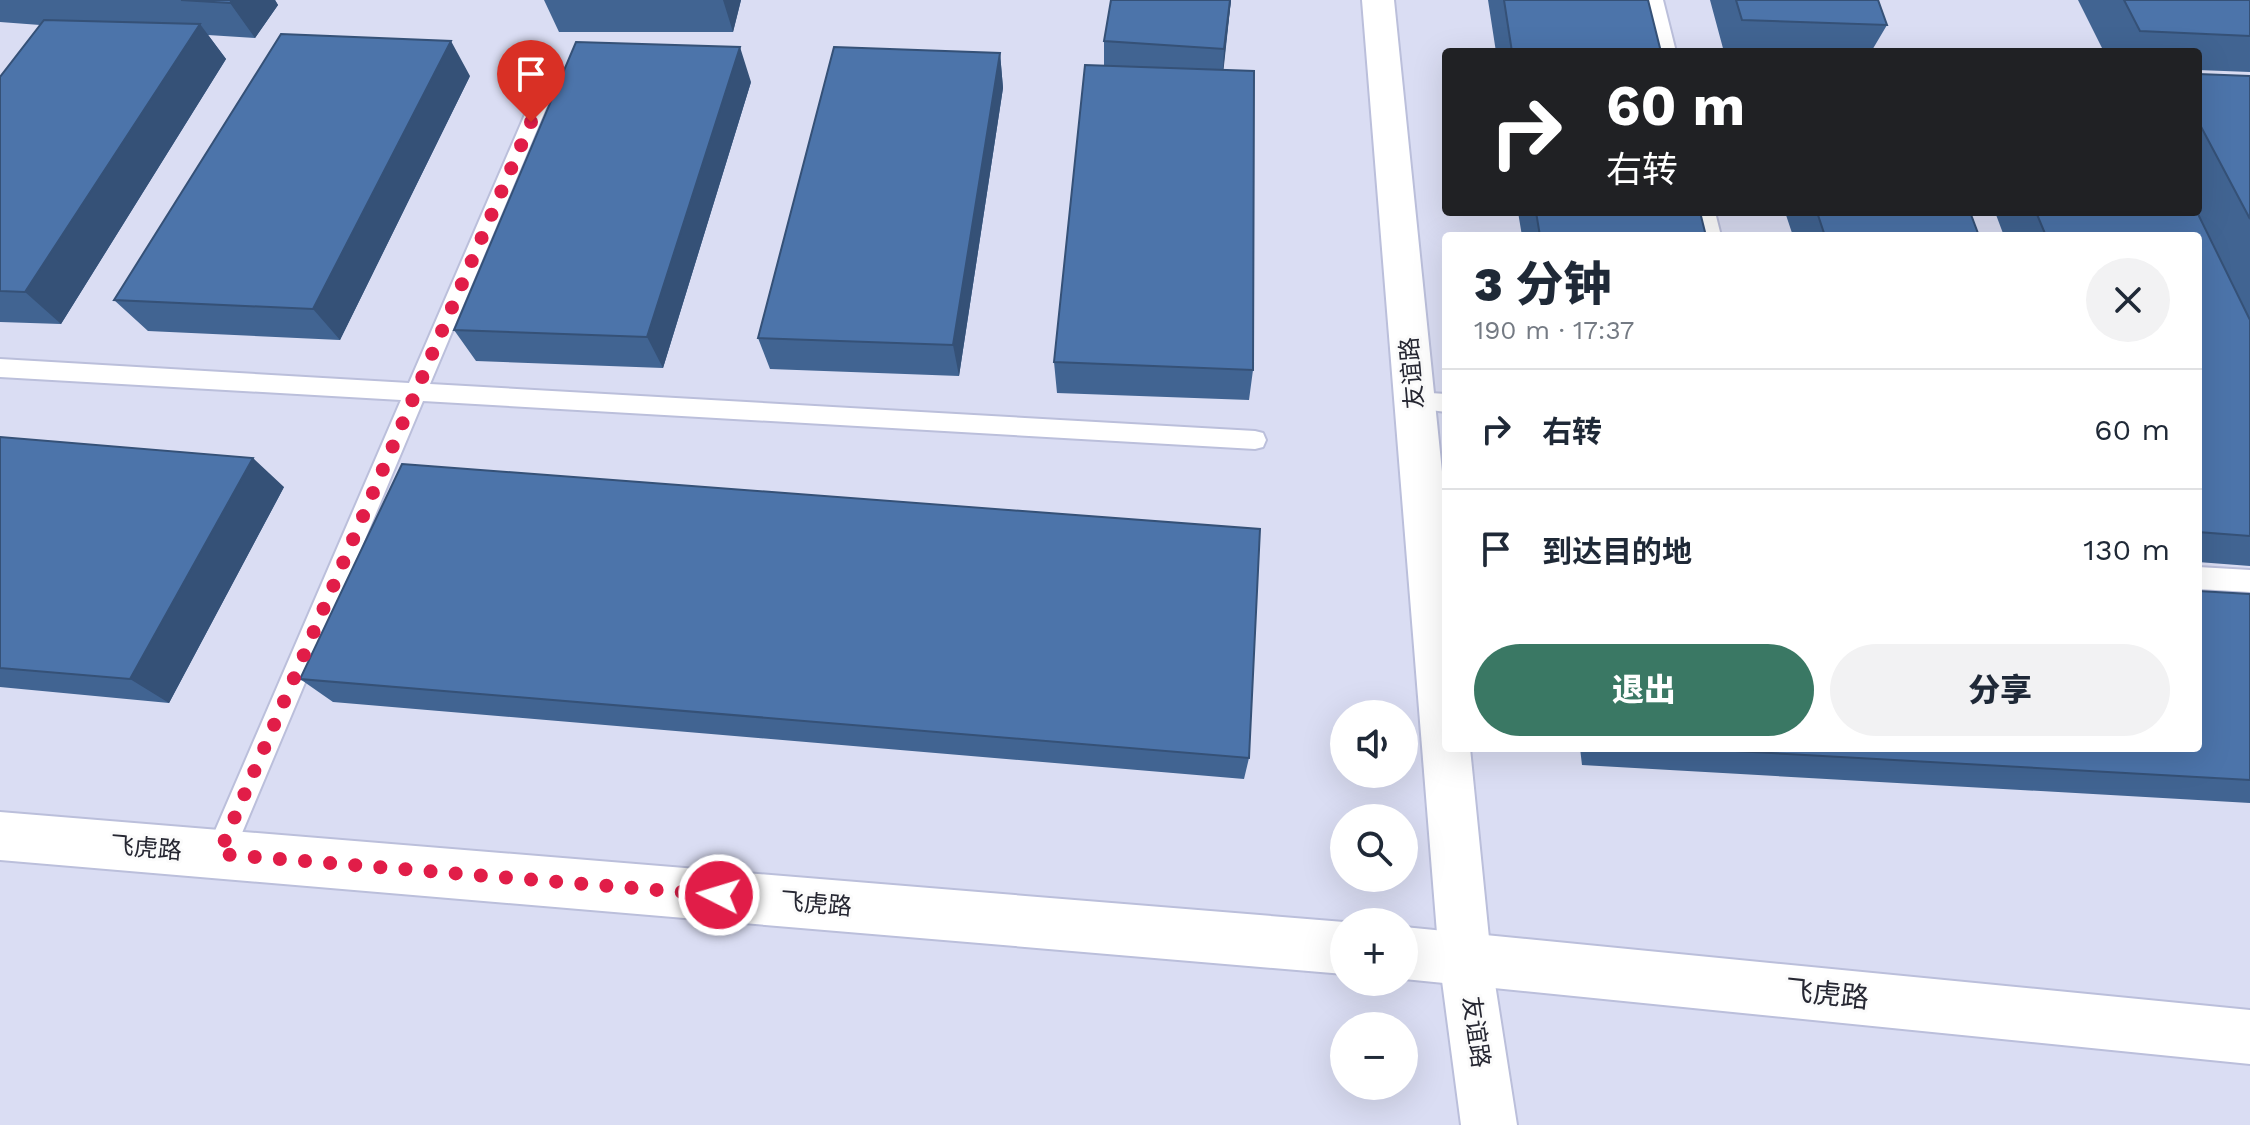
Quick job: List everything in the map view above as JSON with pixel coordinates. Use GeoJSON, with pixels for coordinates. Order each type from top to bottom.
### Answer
{"type":"FeatureCollection","features":[{"type":"Feature","properties":{"kind":"main road","name":"友谊路"},"geometry":{"type":"LineString","coordinates":[[1378,0],[1430,402],[1442,661]]}},
{"type":"Feature","properties":{"kind":"main road","name":"友谊路"},"geometry":{"type":"LineString","coordinates":[[1446,752],[1465,958],[1489,1125]]}},
{"type":"Feature","properties":{"kind":"main road","name":"飞虎路"},"geometry":{"type":"LineString","coordinates":[[0,836],[1330,947]]}},
{"type":"Feature","properties":{"kind":"main road","name":"飞虎路"},"geometry":{"type":"LineString","coordinates":[[1418,954],[2250,1037]]}},
{"type":"Feature","properties":{"kind":"lane"},"geometry":{"type":"LineString","coordinates":[[1654,0],[1666,48]]}},
{"type":"Feature","properties":{"kind":"lane"},"geometry":{"type":"LineString","coordinates":[[219,854],[554,68]]}},
{"type":"Feature","properties":{"kind":"lane"},"geometry":{"type":"LineString","coordinates":[[0,368],[1255,440]]}},
{"type":"Feature","properties":{"kind":"lane"},"geometry":{"type":"LineString","coordinates":[[2202,578],[2250,581]]}},
{"type":"Feature","properties":{"kind":"shaded area"},"geometry":{"type":"Polygon","coordinates":[[[0,0],[2250,0],[2250,1125],[0,1125],[0,0]]]}},
{"type":"Feature","properties":{"kind":"building"},"geometry":{"type":"Polygon","coordinates":[[[181,0],[232,0],[230,3],[181,0]]]}},
{"type":"Feature","properties":{"kind":"building"},"geometry":{"type":"Polygon","coordinates":[[[1111,0],[1230,0],[1224,49],[1104,41],[1111,0]]]}},
{"type":"Feature","properties":{"kind":"building"},"geometry":{"type":"Polygon","coordinates":[[[1504,0],[1648,0],[1660,48],[1511,48],[1504,0]]]}},
{"type":"Feature","properties":{"kind":"building"},"geometry":{"type":"Polygon","coordinates":[[[1736,0],[1878,0],[1887,25],[1742,20],[1736,0]]]}},
{"type":"Feature","properties":{"kind":"building"},"geometry":{"type":"Polygon","coordinates":[[[2124,0],[2250,0],[2250,36],[2140,31],[2124,0]]]}},
{"type":"Feature","properties":{"kind":"building"},"geometry":{"type":"Polygon","coordinates":[[[44,20],[200,24],[25,292],[0,291],[0,77],[44,20]]]}},
{"type":"Feature","properties":{"kind":"building"},"geometry":{"type":"Polygon","coordinates":[[[281,34],[451,41],[313,309],[114,300],[281,34]]]}},
{"type":"Feature","properties":{"kind":"building"},"geometry":{"type":"Polygon","coordinates":[[[576,42],[740,47],[647,337],[454,330],[576,42]]]}},
{"type":"Feature","properties":{"kind":"building"},"geometry":{"type":"Polygon","coordinates":[[[834,47],[1000,53],[953,345],[758,338],[834,47]]]}},
{"type":"Feature","properties":{"kind":"building"},"geometry":{"type":"Polygon","coordinates":[[[1085,65],[1254,71],[1253,370],[1054,362],[1085,65]]]}},
{"type":"Feature","properties":{"kind":"building"},"geometry":{"type":"Polygon","coordinates":[[[2202,74],[2250,76],[2250,219],[2202,129],[2202,74]]]}},
{"type":"Feature","properties":{"kind":"building"},"geometry":{"type":"Polygon","coordinates":[[[1537,216],[1701,216],[1705,232],[1539,232],[1537,216]]]}},
{"type":"Feature","properties":{"kind":"building"},"geometry":{"type":"Polygon","coordinates":[[[1818,216],[1972,216],[1978,232],[1824,232],[1818,216]]]}},
{"type":"Feature","properties":{"kind":"building"},"geometry":{"type":"Polygon","coordinates":[[[2038,216],[2199,216],[2250,320],[2250,536],[2202,532],[2202,232],[2044,232],[2038,216]]]}},
{"type":"Feature","properties":{"kind":"building"},"geometry":{"type":"Polygon","coordinates":[[[0,437],[253,458],[130,679],[0,668],[0,437]]]}},
{"type":"Feature","properties":{"kind":"building"},"geometry":{"type":"Polygon","coordinates":[[[402,464],[1260,529],[1249,758],[300,679],[402,464]]]}},
{"type":"Feature","properties":{"kind":"building"},"geometry":{"type":"Polygon","coordinates":[[[2202,591],[2250,594],[2250,780],[1753,752],[2202,752],[2202,591]]]}},
{"type":"Feature","properties":{"kind":"route"},"geometry":{"type":"LineString","coordinates":[[531,122],[219,854],[719,895]]}}]}
